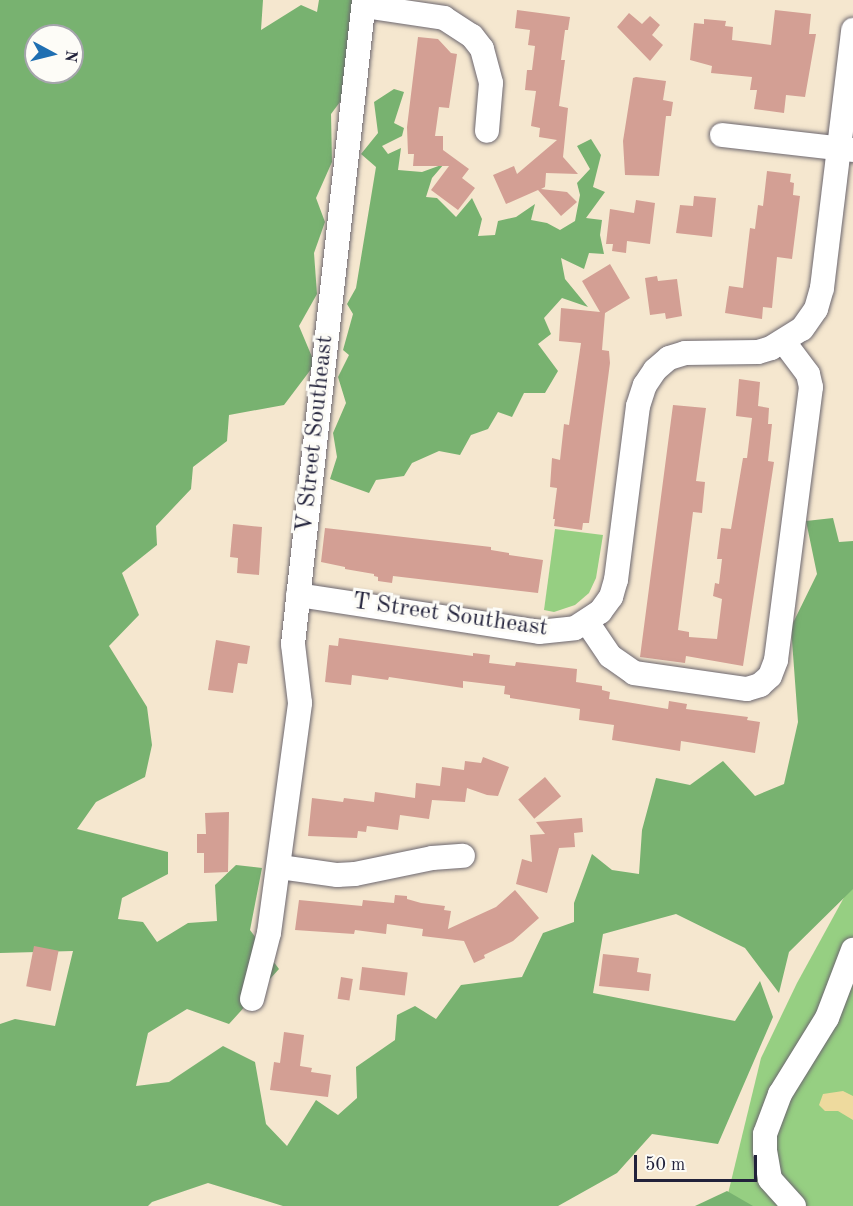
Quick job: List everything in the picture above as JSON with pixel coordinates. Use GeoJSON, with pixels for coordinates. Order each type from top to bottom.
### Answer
{"type":"FeatureCollection","features":[{"type":"Feature","properties":{"kind":"street"},"geometry":{"type":"LineString","coordinates":[[364,3],[444,18],[472,36],[482,49],[491,83],[487,131]]}},
{"type":"Feature","properties":{"kind":"street","name":"V Street Southeast"},"geometry":{"type":"LineString","coordinates":[[252,999],[269,933],[280,867],[300,703],[293,644],[364,3]]}},
{"type":"Feature","properties":{"kind":"street"},"geometry":{"type":"LineString","coordinates":[[784,342],[808,374],[811,387],[776,660],[770,676],[760,685],[747,689],[634,673],[610,656],[587,622],[605,604],[616,580],[638,406],[645,386],[655,370],[669,358],[685,352],[758,352],[784,342],[802,329],[816,309],[822,288],[845,150],[853,30]]}},
{"type":"Feature","properties":{"kind":"street"},"geometry":{"type":"LineString","coordinates":[[722,135],[845,150]]}},
{"type":"Feature","properties":{"kind":"street","name":"T Street Southeast"},"geometry":{"type":"LineString","coordinates":[[298,595],[539,632],[574,628],[587,622]]}},
{"type":"Feature","properties":{"kind":"street"},"geometry":{"type":"LineString","coordinates":[[280,867],[337,875],[355,874],[432,858],[463,856]]}},
{"type":"Feature","properties":{"kind":"street"},"geometry":{"type":"LineString","coordinates":[[794,1206],[770,1179],[765,1151],[765,1134],[780,1094],[827,1018],[853,950]]}},
{"type":"Feature","properties":{"kind":"green space"},"geometry":{"type":"Polygon","coordinates":[[[0,0],[263,0],[261,30],[301,5],[317,12],[319,0],[354,0],[349,90],[331,114],[332,162],[316,198],[325,222],[314,253],[317,294],[299,326],[315,364],[284,405],[229,415],[227,441],[193,467],[191,489],[156,526],[157,545],[122,573],[139,615],[109,646],[147,707],[152,745],[145,777],[96,802],[77,829],[168,852],[168,874],[122,898],[118,919],[143,922],[157,942],[188,923],[217,921],[215,885],[236,865],[262,868],[250,930],[279,969],[229,1024],[187,1009],[148,1033],[136,1086],[169,1082],[223,1046],[255,1062],[266,1124],[287,1146],[316,1100],[338,1115],[357,1098],[356,1067],[395,1040],[397,1015],[415,1006],[436,1019],[461,985],[522,977],[543,933],[574,922],[574,903],[592,854],[612,870],[639,874],[642,830],[656,778],[690,785],[723,761],[755,796],[784,784],[798,722],[791,627],[817,574],[806,521],[833,518],[839,542],[853,541],[853,889],[789,952],[779,993],[745,948],[676,914],[603,934],[593,993],[735,1021],[760,981],[773,1017],[718,1144],[652,1134],[617,1173],[558,1206],[283,1206],[208,1183],[152,1202],[148,1206],[0,1206],[0,1024],[15,1019],[55,1026],[73,951],[0,953],[0,0]]]}},
{"type":"Feature","properties":{"kind":"green space"},"geometry":{"type":"Polygon","coordinates":[[[394,89],[404,92],[394,123],[404,128],[402,136],[382,146],[388,154],[401,148],[398,170],[422,172],[444,164],[432,178],[426,197],[437,198],[456,217],[472,198],[482,219],[478,236],[495,235],[498,221],[516,217],[535,204],[531,220],[547,223],[560,230],[575,221],[580,195],[577,183],[590,169],[577,146],[591,139],[601,155],[593,187],[605,192],[586,218],[602,220],[600,235],[604,254],[589,253],[584,269],[561,258],[565,279],[588,307],[562,298],[544,318],[551,334],[538,344],[558,371],[545,393],[524,393],[512,417],[498,412],[488,429],[471,435],[460,455],[439,451],[412,463],[404,476],[376,480],[369,493],[330,479],[337,457],[333,433],[346,403],[338,377],[349,355],[343,350],[353,314],[347,304],[356,288],[376,167],[361,154],[378,133],[374,102],[394,89]]]}},
{"type":"Feature","properties":{"kind":"green space"},"geometry":{"type":"Polygon","coordinates":[[[555,529],[603,535],[596,578],[589,593],[575,605],[554,612],[544,610],[555,529]]]}},
{"type":"Feature","properties":{"kind":"green space"},"geometry":{"type":"Polygon","coordinates":[[[853,881],[853,1206],[725,1206],[761,1058],[797,983],[853,881]]]}},
{"type":"Feature","properties":{"kind":"green space"},"geometry":{"type":"Polygon","coordinates":[[[727,1191],[753,1206],[695,1206],[727,1191]]]}},
{"type":"Feature","properties":{"kind":"sand"},"geometry":{"type":"Polygon","coordinates":[[[843,1091],[853,1096],[853,1120],[838,1111],[825,1111],[819,1105],[823,1094],[843,1091]]]}},
{"type":"Feature","properties":{"kind":"building"},"geometry":{"type":"Polygon","coordinates":[[[517,10],[570,17],[568,30],[565,30],[561,60],[565,60],[559,106],[568,108],[563,157],[578,174],[546,173],[545,187],[541,189],[567,192],[577,202],[561,216],[538,190],[506,204],[493,175],[514,166],[517,174],[557,140],[539,137],[540,128],[531,126],[536,91],[525,90],[527,70],[532,70],[535,46],[528,45],[530,30],[515,28],[517,10]]]}},
{"type":"Feature","properties":{"kind":"building"},"geometry":{"type":"Polygon","coordinates":[[[775,10],[811,14],[809,34],[816,34],[805,97],[786,95],[784,113],[754,109],[757,90],[750,90],[752,77],[711,73],[712,66],[690,60],[694,23],[704,24],[704,19],[726,21],[725,26],[733,27],[732,40],[771,45],[775,10]]]}},
{"type":"Feature","properties":{"kind":"building"},"geometry":{"type":"Polygon","coordinates":[[[629,13],[642,24],[650,16],[660,25],[652,35],[663,45],[650,61],[617,27],[629,13]]]}},
{"type":"Feature","properties":{"kind":"building"},"geometry":{"type":"Polygon","coordinates":[[[418,37],[438,39],[451,53],[457,54],[449,108],[439,107],[435,136],[443,136],[443,150],[469,169],[462,178],[475,188],[458,210],[431,190],[449,166],[413,166],[414,154],[408,154],[407,127],[418,37]]]}},
{"type":"Feature","properties":{"kind":"building"},"geometry":{"type":"Polygon","coordinates":[[[633,78],[666,81],[663,100],[673,102],[671,116],[666,116],[659,176],[625,175],[623,141],[633,78]]]}},
{"type":"Feature","properties":{"kind":"building"},"geometry":{"type":"Polygon","coordinates":[[[767,171],[791,174],[790,182],[794,183],[793,195],[800,196],[792,259],[777,257],[772,308],[763,307],[762,319],[725,313],[729,286],[743,288],[750,228],[755,229],[758,205],[763,206],[767,171]]]}},
{"type":"Feature","properties":{"kind":"building"},"geometry":{"type":"Polygon","coordinates":[[[694,196],[716,198],[712,237],[676,233],[680,205],[693,206],[694,196]]]}},
{"type":"Feature","properties":{"kind":"building"},"geometry":{"type":"Polygon","coordinates":[[[636,200],[655,203],[650,244],[627,241],[626,253],[612,251],[613,244],[606,244],[610,209],[634,213],[636,200]]]}},
{"type":"Feature","properties":{"kind":"building"},"geometry":{"type":"Polygon","coordinates":[[[610,264],[630,298],[605,313],[602,350],[609,351],[610,363],[589,523],[583,523],[582,530],[554,526],[557,488],[550,487],[552,458],[560,460],[564,424],[569,425],[581,343],[559,341],[561,308],[600,312],[582,281],[610,264]]]}},
{"type":"Feature","properties":{"kind":"building"},"geometry":{"type":"Polygon","coordinates":[[[657,276],[658,281],[677,279],[682,316],[666,319],[665,313],[650,315],[645,278],[657,276]]]}},
{"type":"Feature","properties":{"kind":"building"},"geometry":{"type":"Polygon","coordinates":[[[739,379],[760,382],[758,406],[769,408],[768,424],[772,424],[768,461],[774,462],[743,666],[686,656],[685,663],[640,657],[673,405],[706,408],[696,481],[705,482],[702,513],[693,512],[678,630],[689,632],[689,637],[717,639],[722,599],[713,596],[715,583],[719,584],[722,559],[717,559],[721,528],[731,529],[743,458],[747,458],[752,418],[736,416],[739,379]]]}},
{"type":"Feature","properties":{"kind":"building"},"geometry":{"type":"Polygon","coordinates":[[[233,524],[262,527],[259,575],[237,573],[238,558],[230,557],[233,524]]]}},
{"type":"Feature","properties":{"kind":"building"},"geometry":{"type":"Polygon","coordinates":[[[325,528],[491,547],[491,550],[509,553],[509,555],[543,560],[538,593],[393,576],[392,583],[378,581],[378,577],[374,574],[321,562],[325,528]]]}},
{"type":"Feature","properties":{"kind":"building"},"geometry":{"type":"Polygon","coordinates":[[[339,638],[473,656],[473,653],[490,655],[489,663],[515,666],[516,662],[577,669],[576,682],[602,686],[602,690],[610,692],[609,699],[668,709],[669,701],[687,704],[686,709],[748,717],[747,720],[760,722],[755,753],[681,741],[680,751],[612,740],[614,725],[579,720],[580,709],[510,698],[510,695],[504,694],[505,686],[463,681],[463,688],[389,677],[388,680],[352,675],[351,685],[325,682],[329,645],[338,646],[339,638]]]}},
{"type":"Feature","properties":{"kind":"building"},"geometry":{"type":"Polygon","coordinates":[[[216,640],[250,646],[247,664],[238,663],[233,693],[208,690],[216,640]]]}},
{"type":"Feature","properties":{"kind":"building"},"geometry":{"type":"Polygon","coordinates":[[[483,757],[509,767],[498,796],[467,788],[465,802],[432,800],[429,819],[400,815],[398,830],[367,826],[366,832],[358,831],[357,838],[308,836],[312,798],[343,802],[344,798],[374,802],[375,792],[415,798],[416,783],[440,786],[442,767],[464,770],[465,761],[481,763],[483,757]]]}},
{"type":"Feature","properties":{"kind":"building"},"geometry":{"type":"Polygon","coordinates":[[[545,777],[561,796],[534,819],[518,799],[545,777]]]}},
{"type":"Feature","properties":{"kind":"building"},"geometry":{"type":"Polygon","coordinates":[[[229,812],[228,872],[204,873],[204,853],[197,853],[197,834],[206,834],[205,813],[229,812]]]}},
{"type":"Feature","properties":{"kind":"building"},"geometry":{"type":"Polygon","coordinates":[[[582,818],[583,832],[574,833],[575,847],[559,848],[547,893],[516,884],[522,859],[532,862],[530,835],[545,834],[536,822],[582,818]]]}},
{"type":"Feature","properties":{"kind":"building"},"geometry":{"type":"Polygon","coordinates":[[[515,890],[539,918],[513,941],[484,955],[485,958],[474,963],[464,941],[422,936],[423,929],[387,924],[386,934],[355,930],[354,934],[295,930],[299,900],[362,906],[363,900],[394,903],[395,895],[407,896],[407,899],[421,903],[445,906],[444,910],[451,911],[448,929],[496,907],[515,890]]]}},
{"type":"Feature","properties":{"kind":"building"},"geometry":{"type":"Polygon","coordinates":[[[34,946],[59,951],[51,991],[26,986],[34,946]]]}},
{"type":"Feature","properties":{"kind":"building"},"geometry":{"type":"Polygon","coordinates":[[[603,954],[639,958],[637,972],[651,974],[649,991],[599,986],[603,954]]]}},
{"type":"Feature","properties":{"kind":"building"},"geometry":{"type":"Polygon","coordinates":[[[362,967],[408,973],[405,995],[359,990],[362,967]]]}},
{"type":"Feature","properties":{"kind":"building"},"geometry":{"type":"Polygon","coordinates":[[[341,977],[353,979],[349,1001],[338,999],[341,977]]]}},
{"type":"Feature","properties":{"kind":"building"},"geometry":{"type":"Polygon","coordinates":[[[284,1032],[304,1035],[300,1066],[312,1068],[311,1072],[331,1075],[328,1097],[270,1090],[274,1062],[280,1063],[284,1032]]]}}]}
